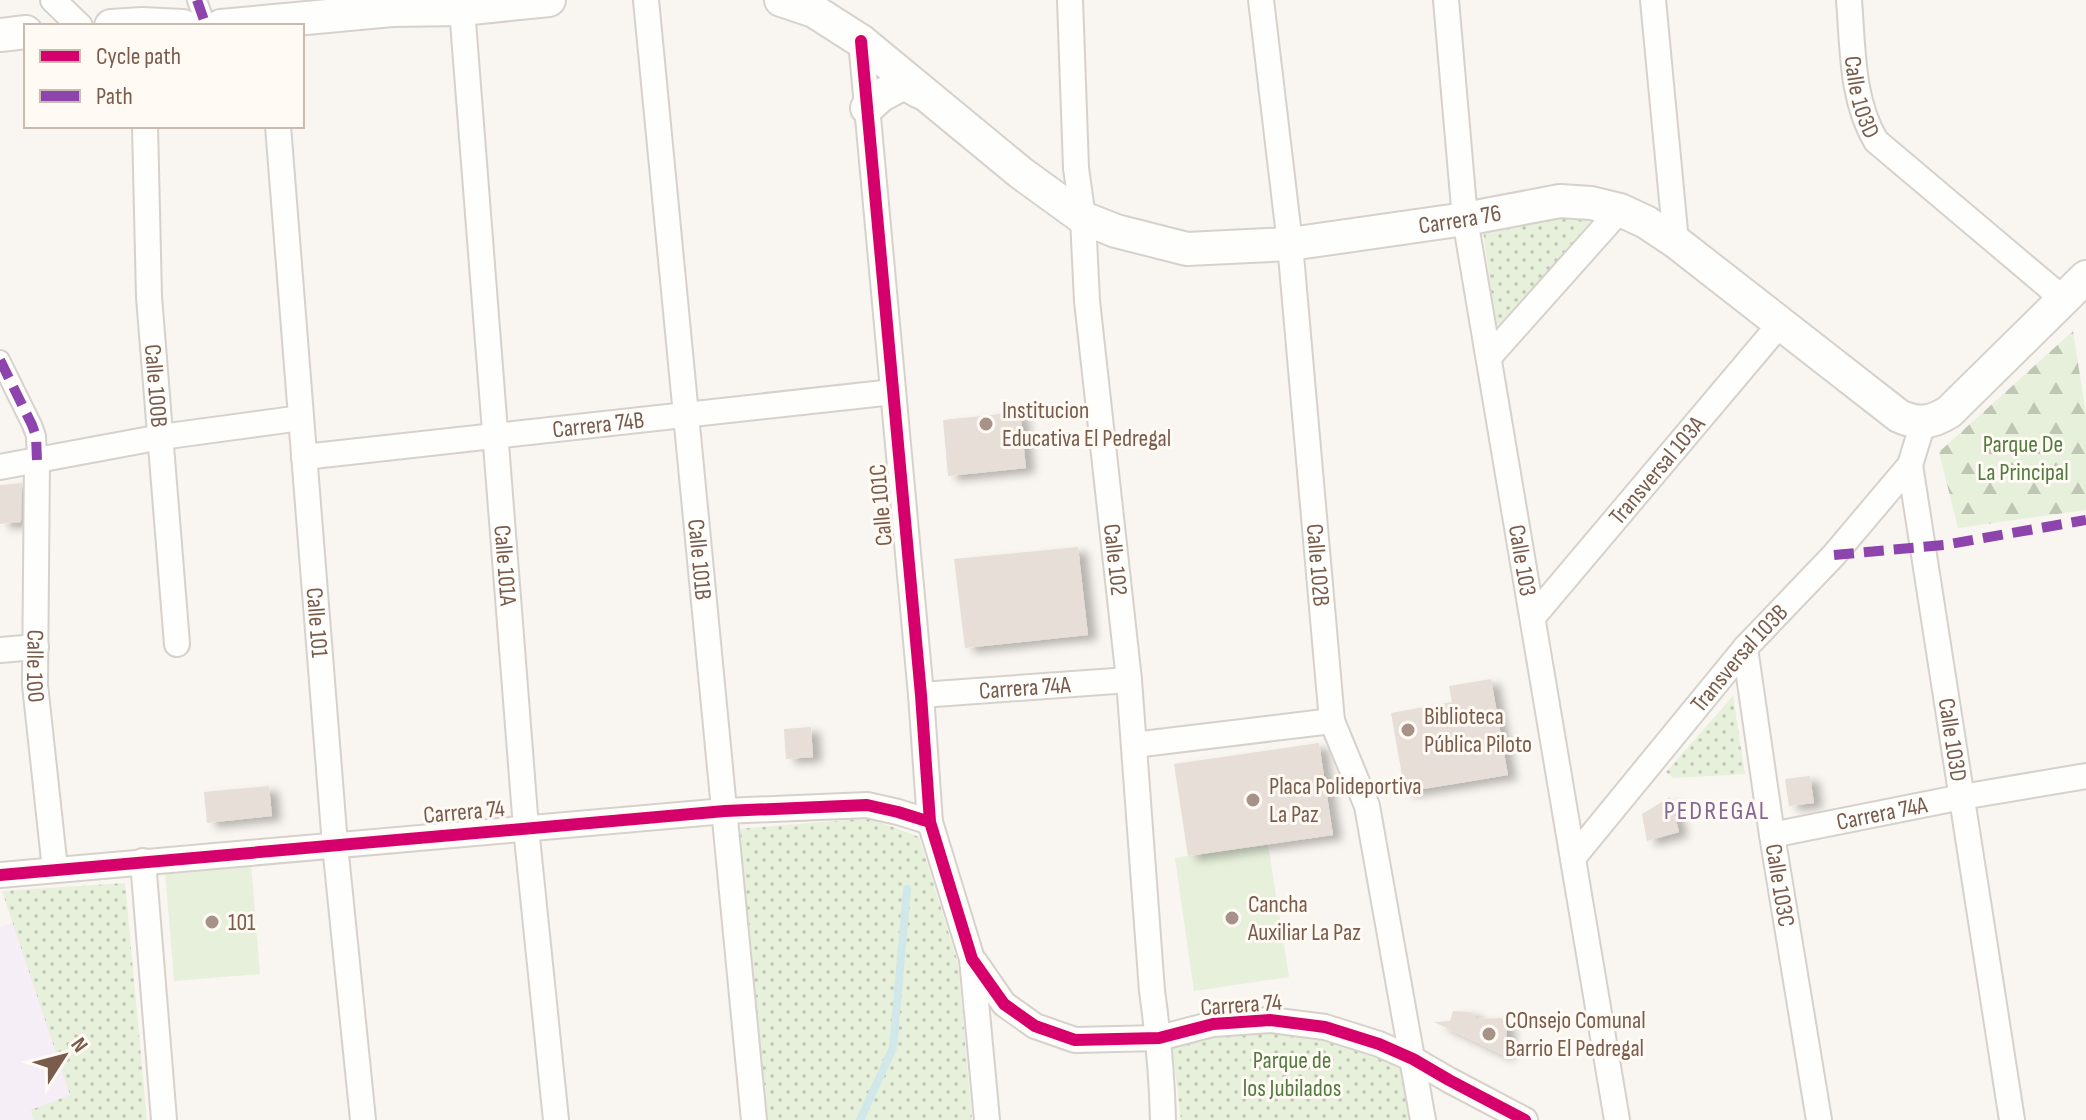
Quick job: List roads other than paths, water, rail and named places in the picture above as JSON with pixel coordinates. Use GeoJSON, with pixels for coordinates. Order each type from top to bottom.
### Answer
{"type":"FeatureCollection","features":[{"type":"Feature","properties":{"kind":"street"},"geometry":{"type":"LineString","coordinates":[[53,0],[78,24]]}},
{"type":"Feature","properties":{"kind":"street"},"geometry":{"type":"LineString","coordinates":[[197,0],[205,24]]}},
{"type":"Feature","properties":{"kind":"street","name":"Calle 101B"},"geometry":{"type":"LineString","coordinates":[[646,0],[754,1120]]}},
{"type":"Feature","properties":{"kind":"street","name":"Carrera 76"},"geometry":{"type":"LineString","coordinates":[[781,0],[814,11],[861,41],[1021,173],[1083,218],[1116,231],[1187,249],[1290,244],[1465,219],[1560,201],[1591,203],[1620,210],[1646,222],[1899,416],[1923,423]]}},
{"type":"Feature","properties":{"kind":"street","name":"Calle 102"},"geometry":{"type":"LineString","coordinates":[[1070,0],[1076,168],[1083,218],[1087,301],[1129,680],[1163,1120]]}},
{"type":"Feature","properties":{"kind":"street","name":"Calle 102B"},"geometry":{"type":"LineString","coordinates":[[1261,0],[1290,244],[1332,721],[1367,806],[1423,1120]]}},
{"type":"Feature","properties":{"kind":"street","name":"Calle 103"},"geometry":{"type":"LineString","coordinates":[[1446,0],[1465,219],[1617,1120]]}},
{"type":"Feature","properties":{"kind":"street"},"geometry":{"type":"LineString","coordinates":[[1653,0],[1676,242]]}},
{"type":"Feature","properties":{"kind":"street","name":"Calle 103D"},"geometry":{"type":"LineString","coordinates":[[1849,0],[1858,99],[1876,141],[2062,298]]}},
{"type":"Feature","properties":{"kind":"street"},"geometry":{"type":"LineString","coordinates":[[270,24],[392,10],[462,9],[528,1]]}},
{"type":"Feature","properties":{"kind":"street","name":"Calle 101A"},"geometry":{"type":"LineString","coordinates":[[462,9],[526,828],[556,1120]]}},
{"type":"Feature","properties":{"kind":"street"},"geometry":{"type":"LineString","coordinates":[[0,35],[24,32]]}},
{"type":"Feature","properties":{"kind":"street","name":"Calle 101C"},"geometry":{"type":"LineString","coordinates":[[861,41],[930,822],[972,959],[987,1120]]}},
{"type":"Feature","properties":{"kind":"street"},"geometry":{"type":"LineString","coordinates":[[867,108],[880,96],[904,83],[920,92]]}},
{"type":"Feature","properties":{"kind":"street","name":"Calle 100B"},"geometry":{"type":"LineString","coordinates":[[145,128],[149,297],[177,644]]}},
{"type":"Feature","properties":{"kind":"street","name":"Calle 101"},"geometry":{"type":"LineString","coordinates":[[278,128],[335,845],[363,1120]]}},
{"type":"Feature","properties":{"kind":"street"},"geometry":{"type":"LineString","coordinates":[[1489,357],[1620,210]]}},
{"type":"Feature","properties":{"kind":"street"},"geometry":{"type":"LineString","coordinates":[[1910,465],[1923,423],[1949,412],[2086,277]]}},
{"type":"Feature","properties":{"kind":"street","name":"Transversal 103A"},"geometry":{"type":"LineString","coordinates":[[1533,617],[1780,324]]}},
{"type":"Feature","properties":{"kind":"street"},"geometry":{"type":"LineString","coordinates":[[0,360],[36,436],[37,460]]}},
{"type":"Feature","properties":{"kind":"street","name":"Carrera 74B"},"geometry":{"type":"LineString","coordinates":[[304,457],[893,392]]}},
{"type":"Feature","properties":{"kind":"street"},"geometry":{"type":"LineString","coordinates":[[0,467],[161,437],[301,418]]}},
{"type":"Feature","properties":{"kind":"street","name":"Calle 100"},"geometry":{"type":"LineString","coordinates":[[37,460],[35,685],[55,869]]}},
{"type":"Feature","properties":{"kind":"street","name":"Calle 103D"},"geometry":{"type":"LineString","coordinates":[[1910,465],[2012,1120]]}},
{"type":"Feature","properties":{"kind":"street","name":"Transversal 103B"},"geometry":{"type":"LineString","coordinates":[[1573,858],[1745,648],[1834,555],[1910,465]]}},
{"type":"Feature","properties":{"kind":"street"},"geometry":{"type":"LineString","coordinates":[[0,650],[36,647]]}},
{"type":"Feature","properties":{"kind":"street","name":"Calle 103C"},"geometry":{"type":"LineString","coordinates":[[1745,648],[1819,1120]]}},
{"type":"Feature","properties":{"kind":"street","name":"Carrera 74A"},"geometry":{"type":"LineString","coordinates":[[921,695],[1129,680]]}},
{"type":"Feature","properties":{"kind":"street"},"geometry":{"type":"LineString","coordinates":[[1134,745],[1332,721]]}},
{"type":"Feature","properties":{"kind":"street","name":"Carrera 74A"},"geometry":{"type":"LineString","coordinates":[[1772,835],[2086,776]]}},
{"type":"Feature","properties":{"kind":"street","name":"Carrera 74"},"geometry":{"type":"LineString","coordinates":[[0,875],[725,811],[867,805],[930,822]]}},
{"type":"Feature","properties":{"kind":"street"},"geometry":{"type":"LineString","coordinates":[[143,861],[164,1120]]}},
{"type":"Feature","properties":{"kind":"street","name":"Carrera 74"},"geometry":{"type":"LineString","coordinates":[[972,959],[1004,1004],[1035,1026],[1075,1040],[1159,1038],[1213,1024],[1270,1020],[1325,1027],[1379,1044],[1413,1059],[1525,1120]]}},
{"type":"Feature","properties":{"kind":"waterway"},"geometry":{"type":"LineString","coordinates":[[860,1120],[893,1048],[907,889]]}},
{"type":"Feature","properties":{"kind":"place","name":"Institucion Educativa El Pedregal"},"geometry":{"type":"Point","coordinates":[986,424]}},
{"type":"Feature","properties":{"kind":"place","name":"Biblioteca Pública Piloto"},"geometry":{"type":"Point","coordinates":[1408,730]}},
{"type":"Feature","properties":{"kind":"place","name":"Placa Polideportiva La Paz"},"geometry":{"type":"Point","coordinates":[1253,800]}},
{"type":"Feature","properties":{"kind":"place","name":"Cancha Auxiliar La Paz"},"geometry":{"type":"Point","coordinates":[1232,918]}},
{"type":"Feature","properties":{"kind":"place","name":"101"},"geometry":{"type":"Point","coordinates":[212,922]}},
{"type":"Feature","properties":{"kind":"place","name":"COnsejo Comunal Barrio El Pedregal"},"geometry":{"type":"Point","coordinates":[1489,1034]}},
{"type":"Feature","properties":{"kind":"district","name":"PEDREGAL"},"geometry":{"type":"Point","coordinates":[1717,811]}},
{"type":"Feature","properties":{"kind":"park label","name":"Parque De La Principal"},"geometry":{"type":"Point","coordinates":[2023,458]}},
{"type":"Feature","properties":{"kind":"park label","name":"Parque de los Jubilados"},"geometry":{"type":"Point","coordinates":[1292,1074]}}]}
